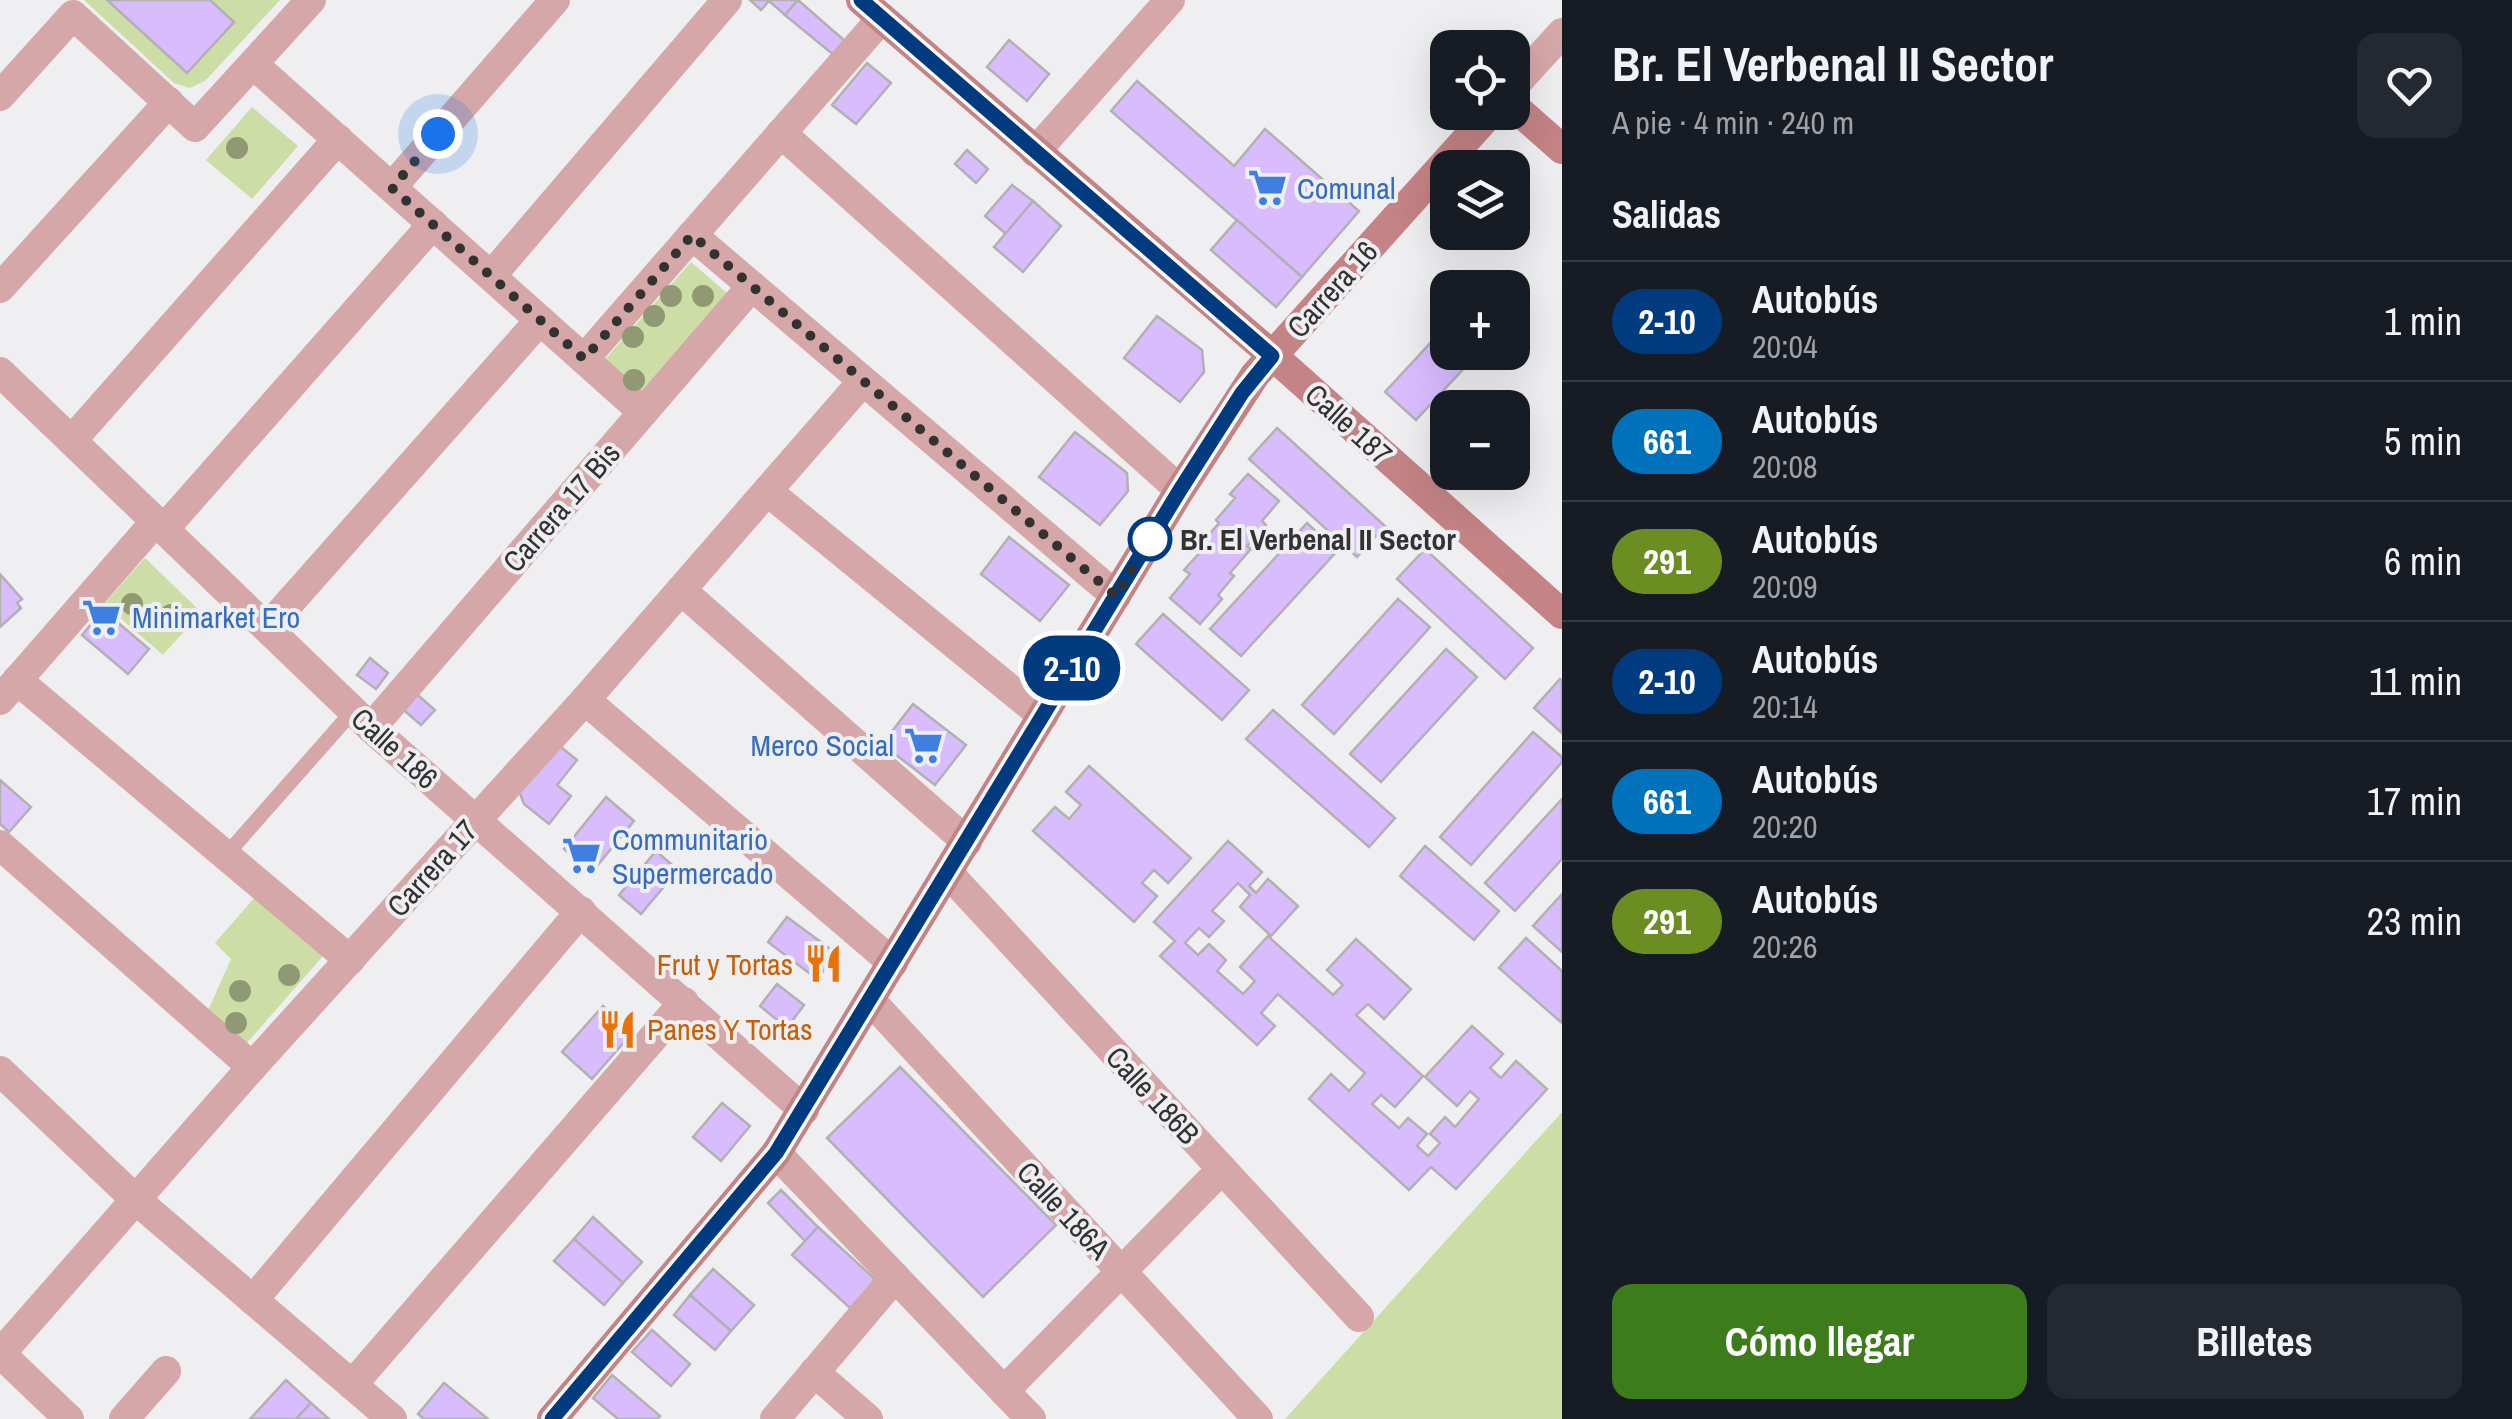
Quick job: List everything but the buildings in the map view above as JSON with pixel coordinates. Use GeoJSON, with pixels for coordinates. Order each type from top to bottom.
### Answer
{"type":"FeatureCollection","features":[{"type":"Feature","properties":{"kind":"street"},"geometry":{"type":"LineString","coordinates":[[0,96],[73,15],[196,126],[311,0]]}},
{"type":"Feature","properties":{"kind":"street"},"geometry":{"type":"LineString","coordinates":[[392,188],[555,0]]}},
{"type":"Feature","properties":{"kind":"street"},"geometry":{"type":"LineString","coordinates":[[492,276],[727,0]]}},
{"type":"Feature","properties":{"kind":"street"},"geometry":{"type":"LineString","coordinates":[[1035,152],[1170,0]]}},
{"type":"Feature","properties":{"kind":"street"},"geometry":{"type":"LineString","coordinates":[[584,359],[781,133],[871,9]]}},
{"type":"Feature","properties":{"kind":"street","name":"Calle 187"},"geometry":{"type":"LineString","coordinates":[[871,9],[1272,356],[1562,614]]}},
{"type":"Feature","properties":{"kind":"street"},"geometry":{"type":"LineString","coordinates":[[1530,68],[1562,33]]}},
{"type":"Feature","properties":{"kind":"street"},"geometry":{"type":"LineString","coordinates":[[253,64],[643,412]]}},
{"type":"Feature","properties":{"kind":"street"},"geometry":{"type":"LineString","coordinates":[[0,288],[169,102]]}},
{"type":"Feature","properties":{"kind":"street"},"geometry":{"type":"LineString","coordinates":[[1530,121],[1562,150]]}},
{"type":"Feature","properties":{"kind":"street","name":"Carrera 16"},"geometry":{"type":"LineString","coordinates":[[552,1419],[776,1153],[1242,393],[1474,130]]}},
{"type":"Feature","properties":{"kind":"street"},"geometry":{"type":"LineString","coordinates":[[781,133],[1180,490]]}},
{"type":"Feature","properties":{"kind":"street"},"geometry":{"type":"LineString","coordinates":[[72,440],[338,140]]}},
{"type":"Feature","properties":{"kind":"street"},"geometry":{"type":"LineString","coordinates":[[350,960],[226,855],[9,690],[432,224]]}},
{"type":"Feature","properties":{"kind":"street"},"geometry":{"type":"LineString","coordinates":[[692,235],[1116,596]]}},
{"type":"Feature","properties":{"kind":"street","name":"Carrera 17 Bis"},"geometry":{"type":"LineString","coordinates":[[362,720],[643,412],[752,286]]}},
{"type":"Feature","properties":{"kind":"street"},"geometry":{"type":"LineString","coordinates":[[267,628],[540,320]]}},
{"type":"Feature","properties":{"kind":"street","name":"Calle 186"},"geometry":{"type":"LineString","coordinates":[[0,372],[362,720],[804,1110]]}},
{"type":"Feature","properties":{"kind":"street","name":"Carrera 17"},"geometry":{"type":"LineString","coordinates":[[0,1353],[584,700],[863,381]]}},
{"type":"Feature","properties":{"kind":"street"},"geometry":{"type":"LineString","coordinates":[[767,491],[1043,716]]}},
{"type":"Feature","properties":{"kind":"street"},"geometry":{"type":"LineString","coordinates":[[681,590],[967,842]]}},
{"type":"Feature","properties":{"kind":"street"},"geometry":{"type":"LineString","coordinates":[[584,700],[893,963]]}},
{"type":"Feature","properties":{"kind":"street"},"geometry":{"type":"LineString","coordinates":[[0,845],[252,1067]]}},
{"type":"Feature","properties":{"kind":"street","name":"Calle 186B"},"geometry":{"type":"LineString","coordinates":[[948,873],[1359,1317]]}},
{"type":"Feature","properties":{"kind":"street"},"geometry":{"type":"LineString","coordinates":[[254,1300],[580,911]]}},
{"type":"Feature","properties":{"kind":"street","name":"Calle 186A"},"geometry":{"type":"LineString","coordinates":[[870,1000],[1258,1419]]}},
{"type":"Feature","properties":{"kind":"street"},"geometry":{"type":"LineString","coordinates":[[352,1385],[684,1002]]}},
{"type":"Feature","properties":{"kind":"street"},"geometry":{"type":"LineString","coordinates":[[0,1071],[135,1198],[392,1419]]}},
{"type":"Feature","properties":{"kind":"street"},"geometry":{"type":"LineString","coordinates":[[776,1153],[1031,1419]]}},
{"type":"Feature","properties":{"kind":"street"},"geometry":{"type":"LineString","coordinates":[[1004,1390],[1222,1170]]}},
{"type":"Feature","properties":{"kind":"street"},"geometry":{"type":"LineString","coordinates":[[775,1419],[895,1277]]}},
{"type":"Feature","properties":{"kind":"street"},"geometry":{"type":"LineString","coordinates":[[0,1353],[69,1419]]}},
{"type":"Feature","properties":{"kind":"street"},"geometry":{"type":"LineString","coordinates":[[124,1419],[166,1371]]}},
{"type":"Feature","properties":{"kind":"street"},"geometry":{"type":"LineString","coordinates":[[814,1372],[868,1419]]}},
{"type":"Feature","properties":{"kind":"lane"},"geometry":{"type":"LineString","coordinates":[[226,855],[362,720]]}},
{"type":"Feature","properties":{"kind":"green space"},"geometry":{"type":"Polygon","coordinates":[[[84,0],[280,0],[205,81],[190,88],[174,83],[84,0]]]}},
{"type":"Feature","properties":{"kind":"green space"},"geometry":{"type":"Polygon","coordinates":[[[252,107],[298,146],[252,199],[206,160],[252,107]]]}},
{"type":"Feature","properties":{"kind":"green space"},"geometry":{"type":"Polygon","coordinates":[[[691,262],[728,294],[637,398],[600,365],[691,262]]]}},
{"type":"Feature","properties":{"kind":"green space"},"geometry":{"type":"Polygon","coordinates":[[[145,558],[201,612],[163,655],[104,604],[145,558]]]}},
{"type":"Feature","properties":{"kind":"green space"},"geometry":{"type":"Polygon","coordinates":[[[255,897],[323,956],[246,1044],[207,1013],[231,959],[215,943],[255,897]]]}},
{"type":"Feature","properties":{"kind":"green space"},"geometry":{"type":"Polygon","coordinates":[[[1562,1112],[1562,1419],[1285,1419],[1562,1112]]]}},
{"type":"Feature","properties":{"kind":"bus line","name":"2-10"},"geometry":{"type":"LineString","coordinates":[[552,1419],[776,1153],[1180,490],[1242,393],[1272,356],[861,0]]}},
{"type":"Feature","properties":{"kind":"place","name":"Comunal"},"geometry":{"type":"Point","coordinates":[1267,188]}},
{"type":"Feature","properties":{"kind":"place","name":"Br. El Verbenal II Sector"},"geometry":{"type":"Point","coordinates":[1150,539]}},
{"type":"Feature","properties":{"kind":"place","name":"Minimarket Ero"},"geometry":{"type":"Point","coordinates":[102,617]}},
{"type":"Feature","properties":{"kind":"place","name":"Merco Social"},"geometry":{"type":"Point","coordinates":[924,745]}},
{"type":"Feature","properties":{"kind":"place","name":"Communitario Supermercado"},"geometry":{"type":"Point","coordinates":[582,856]}},
{"type":"Feature","properties":{"kind":"place","name":"Frut y Tortas"},"geometry":{"type":"Point","coordinates":[823,964]}},
{"type":"Feature","properties":{"kind":"place","name":"Panes Y Tortas"},"geometry":{"type":"Point","coordinates":[617,1029]}},
{"type":"Feature","properties":{"kind":"route"},"geometry":{"type":"LineString","coordinates":[[438,134],[392,188],[584,359],[692,235],[1116,596],[1150,539]]}}]}
